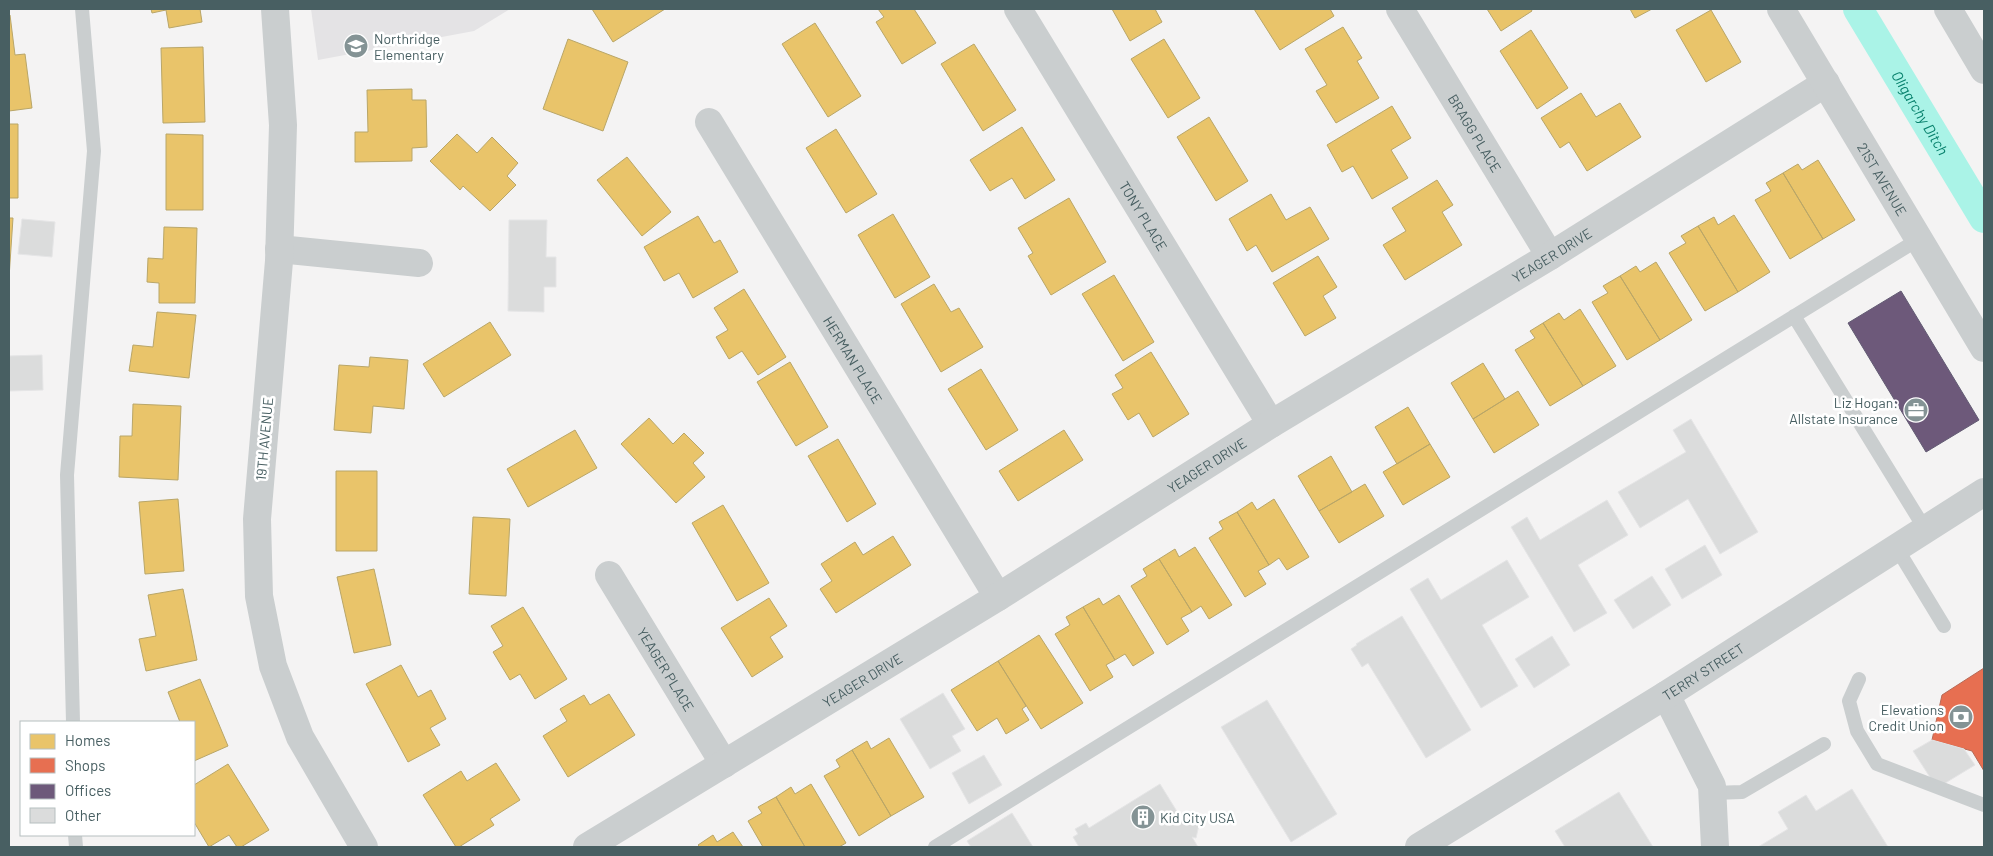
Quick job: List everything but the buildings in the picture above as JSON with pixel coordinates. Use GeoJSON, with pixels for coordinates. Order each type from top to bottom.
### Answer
{"type":"FeatureCollection","features":[{"type":"Feature","properties":{"kind":"street","name":"19TH AVENUE"},"geometry":{"type":"LineString","coordinates":[[275,9],[284,125],[279,249],[257,519],[259,596],[273,666],[300,737],[364,847]]}},
{"type":"Feature","properties":{"kind":"street","name":"TONY PLACE"},"geometry":{"type":"LineString","coordinates":[[1018,9],[1271,424]]}},
{"type":"Feature","properties":{"kind":"street","name":"BRAGG PLACE"},"geometry":{"type":"LineString","coordinates":[[1400,9],[1550,256]]}},
{"type":"Feature","properties":{"kind":"street","name":"21ST AVENUE"},"geometry":{"type":"LineString","coordinates":[[1781,9],[1984,348]]}},
{"type":"Feature","properties":{"kind":"street"},"geometry":{"type":"LineString","coordinates":[[1948,9],[1984,70]]}},
{"type":"Feature","properties":{"kind":"street","name":"YEAGER DRIVE"},"geometry":{"type":"LineString","coordinates":[[588,847],[998,597],[1271,424],[1550,256],[1826,83]]}},
{"type":"Feature","properties":{"kind":"street","name":"HERMAN PLACE"},"geometry":{"type":"LineString","coordinates":[[709,122],[998,597]]}},
{"type":"Feature","properties":{"kind":"street"},"geometry":{"type":"LineString","coordinates":[[279,249],[419,264]]}},
{"type":"Feature","properties":{"kind":"street","name":"TERRY STREET"},"geometry":{"type":"LineString","coordinates":[[1419,847],[1666,695],[1984,492]]}},
{"type":"Feature","properties":{"kind":"street","name":"YEAGER PLACE"},"geometry":{"type":"LineString","coordinates":[[609,575],[724,764]]}},
{"type":"Feature","properties":{"kind":"street"},"geometry":{"type":"LineString","coordinates":[[1666,695],[1712,786],[1714,847]]}},
{"type":"Feature","properties":{"kind":"lane"},"geometry":{"type":"LineString","coordinates":[[73,721],[67,475],[94,151],[82,9]]}},
{"type":"Feature","properties":{"kind":"lane"},"geometry":{"type":"LineString","coordinates":[[935,847],[1919,239]]}},
{"type":"Feature","properties":{"kind":"lane"},"geometry":{"type":"LineString","coordinates":[[1794,316],[1926,529]]}},
{"type":"Feature","properties":{"kind":"lane"},"geometry":{"type":"LineString","coordinates":[[1896,547],[1944,626]]}},
{"type":"Feature","properties":{"kind":"lane"},"geometry":{"type":"LineString","coordinates":[[1859,679],[1849,701],[1857,731],[1877,764],[1984,805]]}},
{"type":"Feature","properties":{"kind":"lane"},"geometry":{"type":"LineString","coordinates":[[1713,793],[1742,792],[1824,744]]}},
{"type":"Feature","properties":{"kind":"shaded area","name":"Northridge Elementary"},"geometry":{"type":"Polygon","coordinates":[[[311,9],[510,9],[474,31],[318,60],[311,9]]]}},
{"type":"Feature","properties":{"kind":"waterway","name":"Oligarchy Ditch"},"geometry":{"type":"LineString","coordinates":[[1858,9],[1984,218]]}},
{"type":"Feature","properties":{"kind":"place","name":"Northridge Elementary"},"geometry":{"type":"Point","coordinates":[356,46]}},
{"type":"Feature","properties":{"kind":"place","name":"Liz Hogan: Allstate Insurance"},"geometry":{"type":"Point","coordinates":[1916,410]}},
{"type":"Feature","properties":{"kind":"place","name":"Elevations Credit Union"},"geometry":{"type":"Point","coordinates":[1961,717]}},
{"type":"Feature","properties":{"kind":"place","name":"Kid City USA"},"geometry":{"type":"Point","coordinates":[1143,817]}}]}
